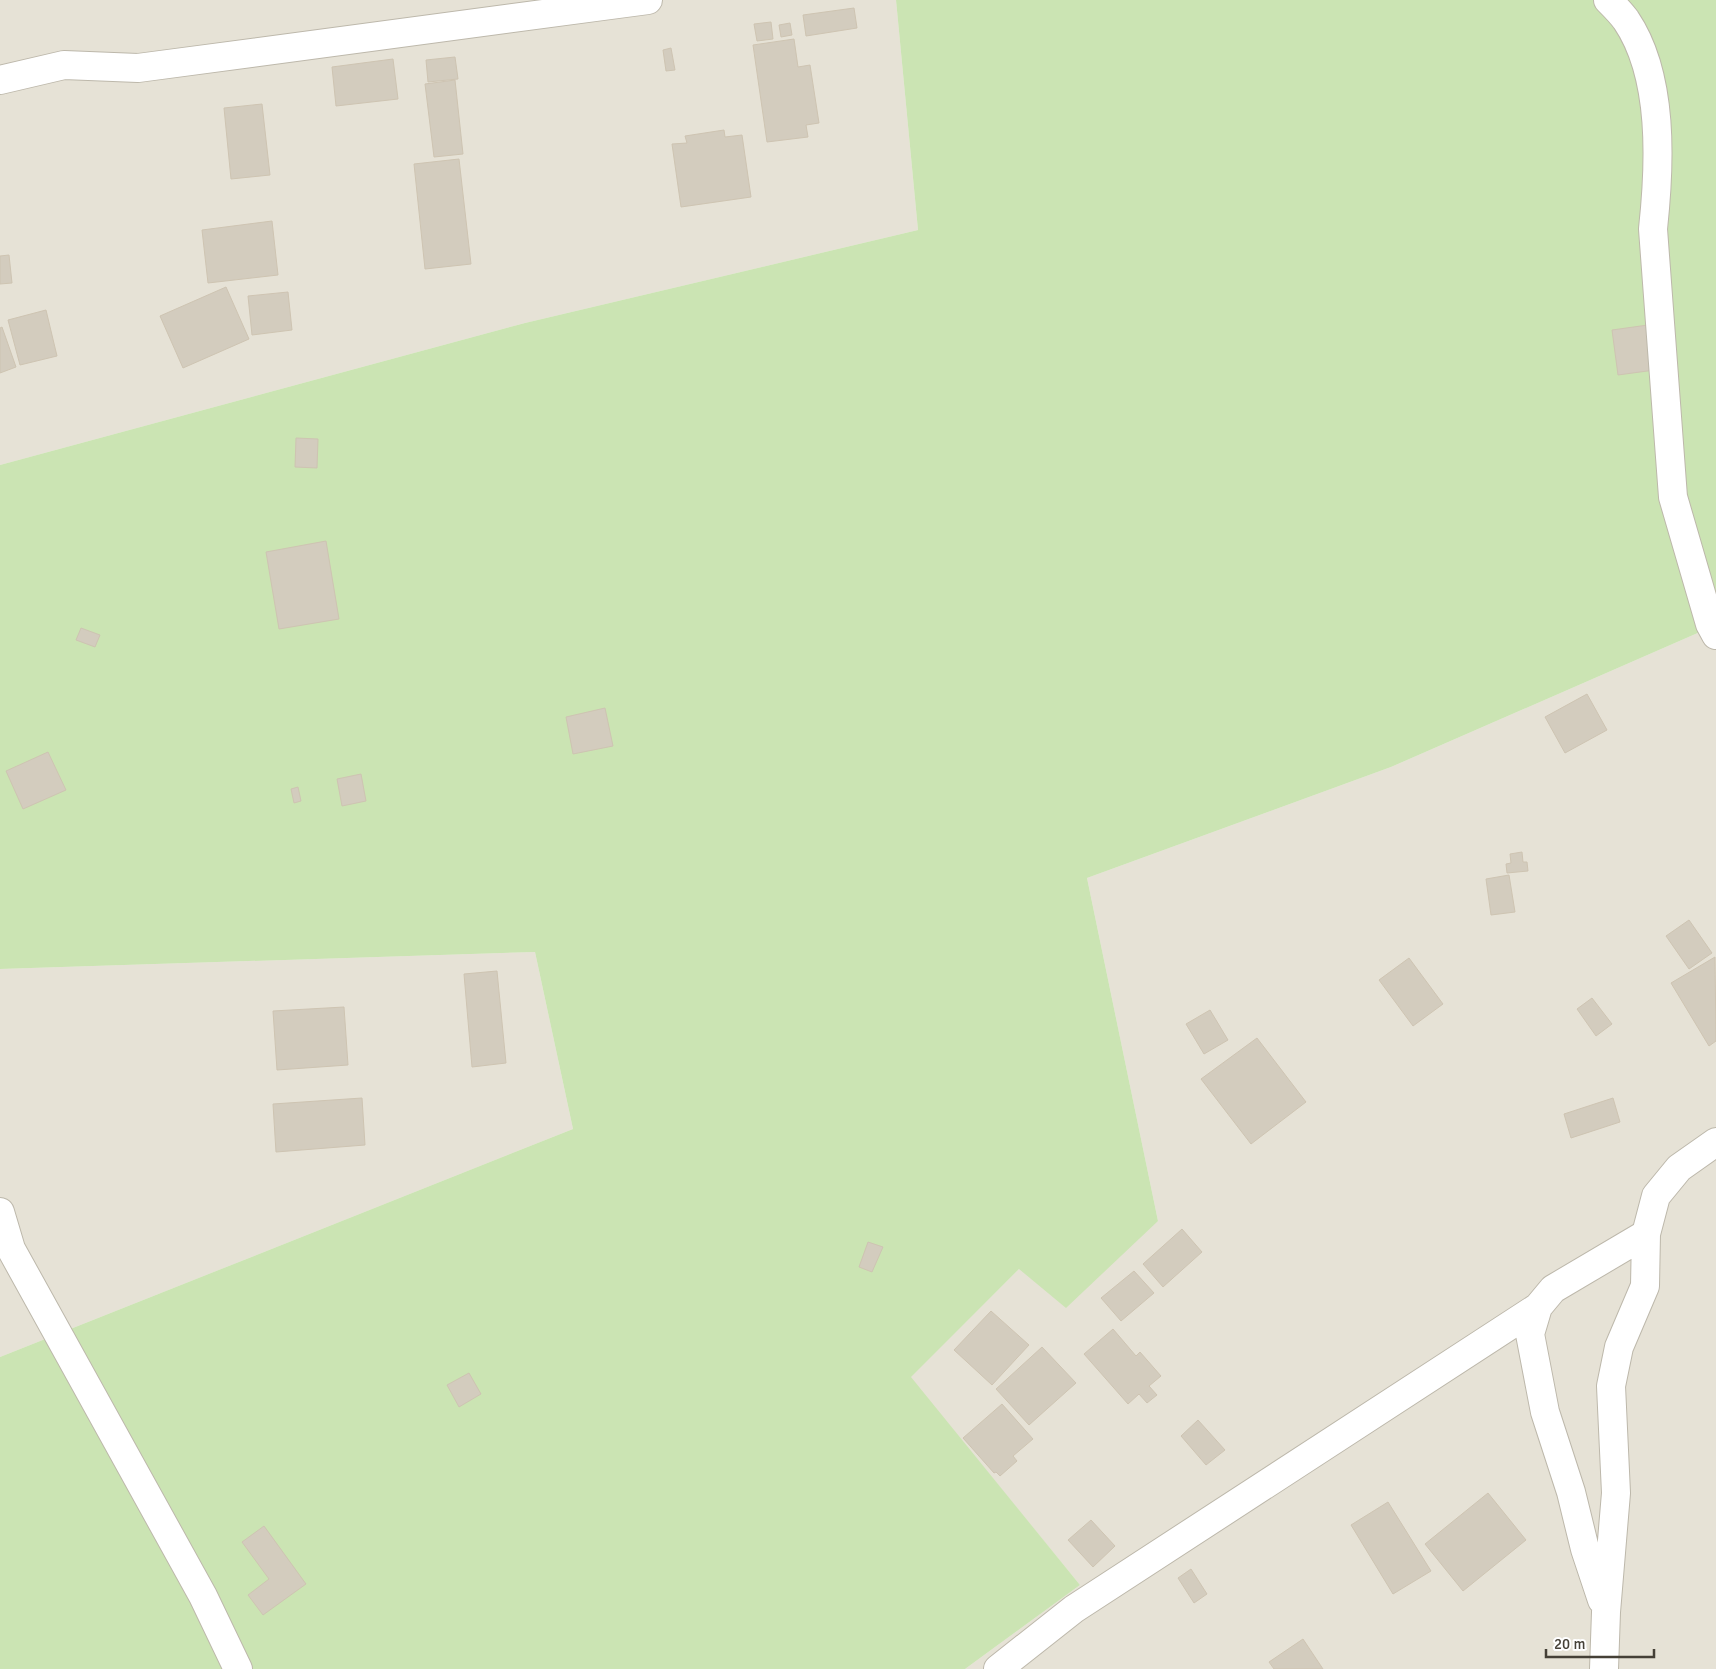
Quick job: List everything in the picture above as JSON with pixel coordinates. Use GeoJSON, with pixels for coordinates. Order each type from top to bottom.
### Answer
{"type":"FeatureCollection","features":[{"type":"Feature","properties":{"kind":"street"},"geometry":{"type":"LineString","coordinates":[[0,80],[64,65],[138,68],[648,0]]}},
{"type":"Feature","properties":{"kind":"street"},"geometry":{"type":"LineString","coordinates":[[1608,0],[1626,19],[1643,53],[1654,97],[1657,191],[1653,229],[1673,497],[1710,624],[1716,635]]}},
{"type":"Feature","properties":{"kind":"street"},"geometry":{"type":"LineString","coordinates":[[1604,1669],[1606,1612],[1616,1493],[1612,1386],[1619,1347],[1645,1286],[1646,1234],[1656,1196],[1679,1168],[1716,1142]]}},
{"type":"Feature","properties":{"kind":"street"},"geometry":{"type":"LineString","coordinates":[[0,1212],[11,1249],[203,1596],[238,1669]]}},
{"type":"Feature","properties":{"kind":"street"},"geometry":{"type":"LineString","coordinates":[[998,1669],[1074,1610],[1538,1307],[1553,1289],[1646,1234]]}},
{"type":"Feature","properties":{"kind":"street"},"geometry":{"type":"LineString","coordinates":[[1538,1307],[1530,1334],[1545,1412],[1571,1492],[1585,1549],[1606,1612]]}},
{"type":"Feature","properties":{"kind":"shaded area"},"geometry":{"type":"Polygon","coordinates":[[[0,0],[896,0],[918,230],[525,323],[0,465],[0,0]]]}},
{"type":"Feature","properties":{"kind":"shaded area"},"geometry":{"type":"Polygon","coordinates":[[[1716,625],[1716,1669],[965,1669],[1080,1585],[910,1377],[1019,1269],[1158,1221],[1087,878],[1391,767],[1716,625]]]}},
{"type":"Feature","properties":{"kind":"shaded area"},"geometry":{"type":"Polygon","coordinates":[[[535,952],[573,1129],[0,1357],[0,969],[535,952]]]}},
{"type":"Feature","properties":{"kind":"green space"},"geometry":{"type":"Polygon","coordinates":[[[896,0],[1716,0],[1716,625],[1391,767],[1087,878],[1158,1221],[1066,1308],[1019,1269],[911,1377],[1080,1585],[965,1669],[0,1669],[0,1357],[573,1129],[535,952],[0,969],[0,465],[525,323],[918,230],[896,0]]]}},
{"type":"Feature","properties":{"kind":"building"},"geometry":{"type":"Polygon","coordinates":[[[854,8],[857,28],[806,36],[803,15],[854,8]]]}},
{"type":"Feature","properties":{"kind":"building"},"geometry":{"type":"Polygon","coordinates":[[[771,22],[773,39],[757,41],[754,24],[771,22]]]}},
{"type":"Feature","properties":{"kind":"building"},"geometry":{"type":"Polygon","coordinates":[[[790,23],[792,35],[781,37],[779,25],[790,23]]]}},
{"type":"Feature","properties":{"kind":"building"},"geometry":{"type":"Polygon","coordinates":[[[794,39],[798,67],[810,65],[819,123],[806,125],[808,137],[767,142],[753,45],[794,39]]]}},
{"type":"Feature","properties":{"kind":"building"},"geometry":{"type":"Polygon","coordinates":[[[671,48],[675,70],[666,71],[663,50],[671,48]]]}},
{"type":"Feature","properties":{"kind":"building"},"geometry":{"type":"Polygon","coordinates":[[[455,57],[458,79],[428,82],[426,60],[455,57]]]}},
{"type":"Feature","properties":{"kind":"building"},"geometry":{"type":"Polygon","coordinates":[[[393,59],[398,99],[336,106],[332,67],[393,59]]]}},
{"type":"Feature","properties":{"kind":"building"},"geometry":{"type":"Polygon","coordinates":[[[455,80],[463,154],[434,157],[425,84],[455,80]]]}},
{"type":"Feature","properties":{"kind":"building"},"geometry":{"type":"Polygon","coordinates":[[[262,104],[270,175],[231,179],[224,108],[262,104]]]}},
{"type":"Feature","properties":{"kind":"building"},"geometry":{"type":"Polygon","coordinates":[[[724,130],[725,137],[742,135],[751,197],[681,207],[672,144],[687,143],[685,136],[724,130]]]}},
{"type":"Feature","properties":{"kind":"building"},"geometry":{"type":"Polygon","coordinates":[[[459,159],[471,264],[425,269],[414,164],[459,159]]]}},
{"type":"Feature","properties":{"kind":"building"},"geometry":{"type":"Polygon","coordinates":[[[272,221],[278,275],[208,283],[202,230],[272,221]]]}},
{"type":"Feature","properties":{"kind":"building"},"geometry":{"type":"Polygon","coordinates":[[[9,255],[12,283],[0,284],[0,256],[9,255]]]}},
{"type":"Feature","properties":{"kind":"building"},"geometry":{"type":"Polygon","coordinates":[[[226,287],[249,339],[183,368],[160,316],[226,287]]]}},
{"type":"Feature","properties":{"kind":"building"},"geometry":{"type":"Polygon","coordinates":[[[288,292],[292,330],[252,335],[248,296],[288,292]]]}},
{"type":"Feature","properties":{"kind":"building"},"geometry":{"type":"Polygon","coordinates":[[[46,310],[57,356],[20,365],[8,320],[46,310]]]}},
{"type":"Feature","properties":{"kind":"building"},"geometry":{"type":"Polygon","coordinates":[[[1655,324],[1662,369],[1618,375],[1612,330],[1655,324]]]}},
{"type":"Feature","properties":{"kind":"building"},"geometry":{"type":"Polygon","coordinates":[[[2,327],[16,367],[0,373],[0,328],[2,327]]]}},
{"type":"Feature","properties":{"kind":"building"},"geometry":{"type":"Polygon","coordinates":[[[296,438],[318,439],[317,468],[295,467],[296,438]]]}},
{"type":"Feature","properties":{"kind":"building"},"geometry":{"type":"Polygon","coordinates":[[[326,541],[339,619],[279,629],[266,552],[326,541]]]}},
{"type":"Feature","properties":{"kind":"building"},"geometry":{"type":"Polygon","coordinates":[[[81,628],[100,635],[95,647],[76,640],[81,628]]]}},
{"type":"Feature","properties":{"kind":"building"},"geometry":{"type":"Polygon","coordinates":[[[1587,694],[1607,730],[1565,753],[1545,717],[1587,694]]]}},
{"type":"Feature","properties":{"kind":"building"},"geometry":{"type":"Polygon","coordinates":[[[605,708],[613,746],[573,754],[566,717],[605,708]]]}},
{"type":"Feature","properties":{"kind":"building"},"geometry":{"type":"Polygon","coordinates":[[[48,752],[66,790],[23,809],[6,771],[48,752]]]}},
{"type":"Feature","properties":{"kind":"building"},"geometry":{"type":"Polygon","coordinates":[[[361,774],[366,801],[342,806],[337,779],[361,774]]]}},
{"type":"Feature","properties":{"kind":"building"},"geometry":{"type":"Polygon","coordinates":[[[298,787],[301,801],[294,803],[291,789],[298,787]]]}},
{"type":"Feature","properties":{"kind":"building"},"geometry":{"type":"Polygon","coordinates":[[[1522,852],[1523,862],[1527,862],[1528,871],[1507,873],[1506,864],[1511,863],[1510,854],[1522,852]]]}},
{"type":"Feature","properties":{"kind":"building"},"geometry":{"type":"Polygon","coordinates":[[[1509,875],[1515,912],[1491,915],[1486,879],[1509,875]]]}},
{"type":"Feature","properties":{"kind":"building"},"geometry":{"type":"Polygon","coordinates":[[[1689,920],[1712,953],[1689,969],[1666,936],[1689,920]]]}},
{"type":"Feature","properties":{"kind":"building"},"geometry":{"type":"Polygon","coordinates":[[[1715,957],[1716,1041],[1709,1046],[1671,983],[1715,957]]]}},
{"type":"Feature","properties":{"kind":"building"},"geometry":{"type":"Polygon","coordinates":[[[1409,958],[1443,1004],[1413,1026],[1379,980],[1409,958]]]}},
{"type":"Feature","properties":{"kind":"building"},"geometry":{"type":"Polygon","coordinates":[[[497,971],[506,1063],[472,1067],[464,974],[497,971]]]}},
{"type":"Feature","properties":{"kind":"building"},"geometry":{"type":"Polygon","coordinates":[[[1592,998],[1612,1024],[1596,1036],[1577,1009],[1592,998]]]}},
{"type":"Feature","properties":{"kind":"building"},"geometry":{"type":"Polygon","coordinates":[[[344,1007],[348,1065],[277,1070],[273,1011],[344,1007]]]}},
{"type":"Feature","properties":{"kind":"building"},"geometry":{"type":"Polygon","coordinates":[[[1210,1010],[1228,1040],[1204,1054],[1186,1024],[1210,1010]]]}},
{"type":"Feature","properties":{"kind":"building"},"geometry":{"type":"Polygon","coordinates":[[[1257,1038],[1306,1102],[1251,1144],[1201,1079],[1257,1038]]]}},
{"type":"Feature","properties":{"kind":"building"},"geometry":{"type":"Polygon","coordinates":[[[362,1098],[365,1145],[276,1152],[273,1104],[362,1098]]]}},
{"type":"Feature","properties":{"kind":"building"},"geometry":{"type":"Polygon","coordinates":[[[1613,1098],[1620,1122],[1571,1138],[1564,1114],[1613,1098]]]}},
{"type":"Feature","properties":{"kind":"building"},"geometry":{"type":"Polygon","coordinates":[[[1182,1229],[1202,1252],[1163,1287],[1143,1264],[1182,1229]]]}},
{"type":"Feature","properties":{"kind":"building"},"geometry":{"type":"Polygon","coordinates":[[[868,1242],[883,1247],[872,1272],[859,1267],[868,1242]]]}},
{"type":"Feature","properties":{"kind":"building"},"geometry":{"type":"Polygon","coordinates":[[[1134,1271],[1154,1293],[1121,1321],[1101,1298],[1134,1271]]]}},
{"type":"Feature","properties":{"kind":"building"},"geometry":{"type":"Polygon","coordinates":[[[991,1311],[1029,1345],[992,1385],[954,1350],[991,1311]]]}},
{"type":"Feature","properties":{"kind":"building"},"geometry":{"type":"Polygon","coordinates":[[[1113,1329],[1136,1356],[1140,1352],[1161,1376],[1149,1386],[1157,1395],[1147,1403],[1139,1394],[1128,1404],[1084,1354],[1113,1329]]]}},
{"type":"Feature","properties":{"kind":"building"},"geometry":{"type":"Polygon","coordinates":[[[1042,1347],[1076,1383],[1029,1425],[996,1389],[1042,1347]]]}},
{"type":"Feature","properties":{"kind":"building"},"geometry":{"type":"Polygon","coordinates":[[[469,1373],[481,1394],[459,1407],[447,1385],[469,1373]]]}},
{"type":"Feature","properties":{"kind":"building"},"geometry":{"type":"Polygon","coordinates":[[[1002,1404],[1033,1439],[1013,1456],[1017,1461],[1000,1476],[996,1472],[994,1473],[963,1438],[1002,1404]]]}},
{"type":"Feature","properties":{"kind":"building"},"geometry":{"type":"Polygon","coordinates":[[[1198,1420],[1225,1450],[1206,1465],[1181,1436],[1198,1420]]]}},
{"type":"Feature","properties":{"kind":"building"},"geometry":{"type":"Polygon","coordinates":[[[1488,1493],[1526,1540],[1463,1591],[1425,1544],[1488,1493]]]}},
{"type":"Feature","properties":{"kind":"building"},"geometry":{"type":"Polygon","coordinates":[[[1388,1502],[1431,1571],[1393,1594],[1351,1525],[1388,1502]]]}},
{"type":"Feature","properties":{"kind":"building"},"geometry":{"type":"Polygon","coordinates":[[[1091,1520],[1115,1546],[1093,1567],[1068,1540],[1091,1520]]]}},
{"type":"Feature","properties":{"kind":"building"},"geometry":{"type":"Polygon","coordinates":[[[264,1526],[306,1584],[263,1615],[248,1595],[269,1579],[242,1542],[264,1526]]]}},
{"type":"Feature","properties":{"kind":"building"},"geometry":{"type":"Polygon","coordinates":[[[1191,1569],[1207,1594],[1194,1603],[1178,1578],[1191,1569]]]}},
{"type":"Feature","properties":{"kind":"building"},"geometry":{"type":"Polygon","coordinates":[[[1303,1639],[1323,1669],[1274,1669],[1269,1662],[1303,1639]]]}}]}
